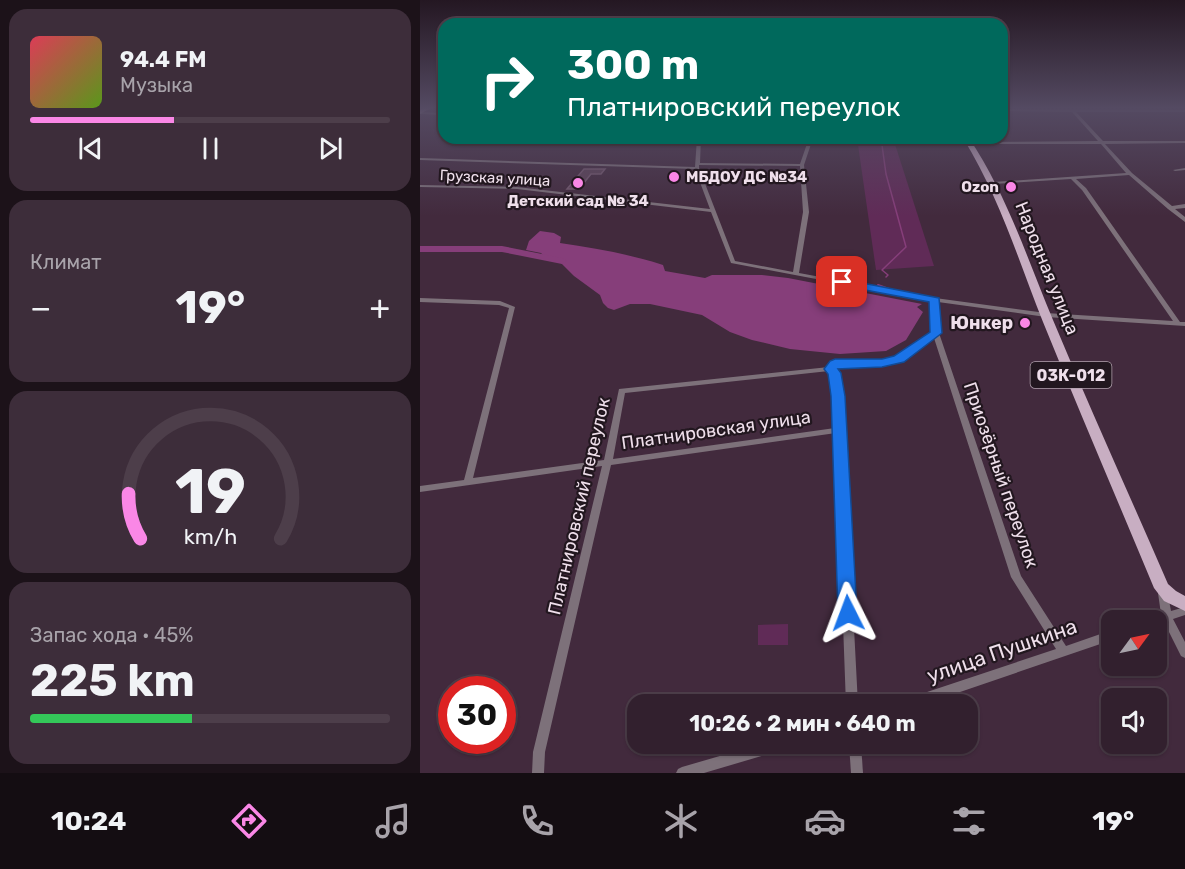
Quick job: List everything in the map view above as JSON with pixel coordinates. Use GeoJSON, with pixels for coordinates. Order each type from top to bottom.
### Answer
{"type":"FeatureCollection","features":[{"type":"Feature","properties":{"kind":"main road","name":"Народная улица"},"geometry":{"type":"LineString","coordinates":[[970,144],[993,183],[1012,226],[1046,315],[1162,588]]}},
{"type":"Feature","properties":{"kind":"main road"},"geometry":{"type":"LineString","coordinates":[[1162,588],[1170,596],[1185,604]]}},
{"type":"Feature","properties":{"kind":"street"},"geometry":{"type":"LineString","coordinates":[[1101,143],[1130,174],[1185,220]]}},
{"type":"Feature","properties":{"kind":"street"},"geometry":{"type":"LineString","coordinates":[[699,144],[698,166],[712,211],[733,262],[935,300],[1046,315],[1182,324]]}},
{"type":"Feature","properties":{"kind":"street"},"geometry":{"type":"LineString","coordinates":[[796,273],[806,212],[802,165],[809,144]]}},
{"type":"Feature","properties":{"kind":"street"},"geometry":{"type":"LineString","coordinates":[[420,159],[698,166],[802,165]]}},
{"type":"Feature","properties":{"kind":"street"},"geometry":{"type":"LineString","coordinates":[[1175,170],[1185,169]]}},
{"type":"Feature","properties":{"kind":"street"},"geometry":{"type":"LineString","coordinates":[[993,183],[1130,174]]}},
{"type":"Feature","properties":{"kind":"street"},"geometry":{"type":"LineString","coordinates":[[1071,177],[1084,189],[1182,324]]}},
{"type":"Feature","properties":{"kind":"street","name":"Грузская улица"},"geometry":{"type":"LineString","coordinates":[[420,186],[517,188],[712,211]]}},
{"type":"Feature","properties":{"kind":"street"},"geometry":{"type":"LineString","coordinates":[[1170,208],[1185,206]]}},
{"type":"Feature","properties":{"kind":"street"},"geometry":{"type":"LineString","coordinates":[[420,300],[500,303],[512,307],[468,481]]}},
{"type":"Feature","properties":{"kind":"street","name":"Приозёрный переулок"},"geometry":{"type":"LineString","coordinates":[[935,300],[936,333],[1016,577],[1063,650]]}},
{"type":"Feature","properties":{"kind":"street","name":"Платнировский переулок"},"geometry":{"type":"LineString","coordinates":[[538,773],[539,752],[608,461],[622,391],[831,369],[835,363],[882,363],[899,359],[936,333]]}},
{"type":"Feature","properties":{"kind":"street"},"geometry":{"type":"LineString","coordinates":[[831,369],[834,373],[838,396],[851,694]]}},
{"type":"Feature","properties":{"kind":"street","name":"Платнировская улица"},"geometry":{"type":"LineString","coordinates":[[420,489],[838,430]]}},
{"type":"Feature","properties":{"kind":"street"},"geometry":{"type":"LineString","coordinates":[[1162,588],[1166,610]]}},
{"type":"Feature","properties":{"kind":"street"},"geometry":{"type":"LineString","coordinates":[[1185,611],[1167,617],[1185,653]]}},
{"type":"Feature","properties":{"kind":"street","name":"улица Пушкина"},"geometry":{"type":"LineString","coordinates":[[937,694],[1101,638]]}},
{"type":"Feature","properties":{"kind":"street"},"geometry":{"type":"LineString","coordinates":[[682,773],[748,754]]}},
{"type":"Feature","properties":{"kind":"street"},"geometry":{"type":"LineString","coordinates":[[856,754],[857,773]]}},
{"type":"Feature","properties":{"kind":"shaded area"},"geometry":{"type":"Polygon","coordinates":[[[858,144],[895,144],[934,266],[876,270],[858,144]]]}},
{"type":"Feature","properties":{"kind":"shaded area"},"geometry":{"type":"Polygon","coordinates":[[[540,231],[554,233],[561,237],[560,243],[637,258],[663,265],[665,271],[705,278],[712,275],[762,275],[788,278],[922,304],[917,307],[923,312],[906,340],[886,351],[840,354],[790,349],[730,332],[702,315],[650,304],[630,304],[614,310],[608,308],[600,295],[574,276],[561,263],[548,260],[541,253],[526,250],[529,241],[540,231]]]}},
{"type":"Feature","properties":{"kind":"shaded area"},"geometry":{"type":"Polygon","coordinates":[[[788,624],[788,645],[758,645],[758,625],[788,624]]]}},
{"type":"Feature","properties":{"kind":"building","name":"Детский сад № 34"},"geometry":{"type":"Polygon","coordinates":[[[584,169],[605,169],[601,174],[591,174],[579,189],[567,189],[584,169]]]}},
{"type":"Feature","properties":{"kind":"waterway"},"geometry":{"type":"LineString","coordinates":[[882,144],[886,174],[906,247],[882,270],[888,275],[886,277]]}},
{"type":"Feature","properties":{"kind":"waterway"},"geometry":{"type":"LineString","coordinates":[[420,249],[502,249],[562,261]]}},
{"type":"Feature","properties":{"kind":"waterway"},"geometry":{"type":"LineString","coordinates":[[878,285],[889,289]]}},
{"type":"Feature","properties":{"kind":"place","name":"МБДОУ ДС №34"},"geometry":{"type":"Point","coordinates":[674,177]}},
{"type":"Feature","properties":{"kind":"place","name":"Детский сад № 34"},"geometry":{"type":"Point","coordinates":[578,183]}},
{"type":"Feature","properties":{"kind":"place","name":"Ozon"},"geometry":{"type":"Point","coordinates":[1011,187]}},
{"type":"Feature","properties":{"kind":"place","name":"Юнкер"},"geometry":{"type":"Point","coordinates":[1025,323]}},
{"type":"Feature","properties":{"kind":"route"},"geometry":{"type":"LineString","coordinates":[[842,282],[935,300],[936,333],[899,359],[882,363],[835,363],[831,369],[834,373],[838,396],[848,613]]}}]}
